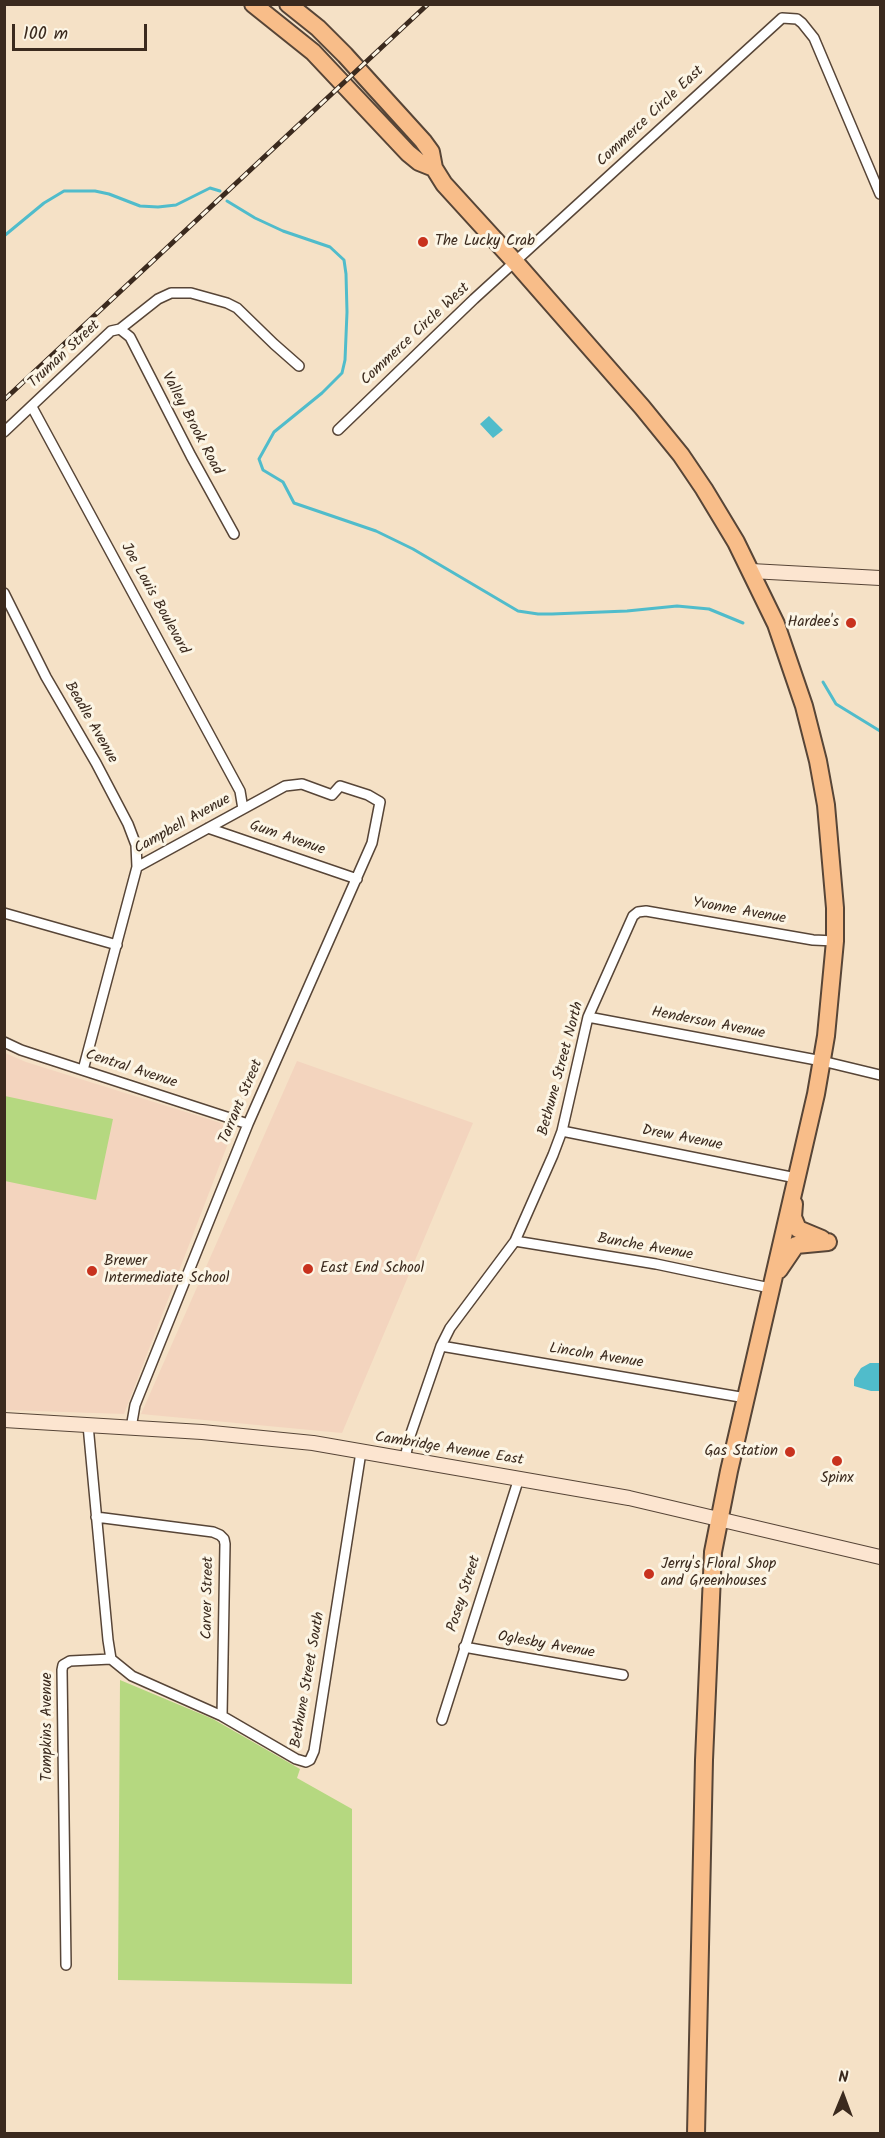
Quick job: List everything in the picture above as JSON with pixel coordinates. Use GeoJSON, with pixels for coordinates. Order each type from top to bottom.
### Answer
{"type":"FeatureCollection","features":[{"type":"Feature","properties":{"kind":"highway"},"geometry":{"type":"LineString","coordinates":[[253,4],[313,52],[408,153],[419,162],[434,168]]}},
{"type":"Feature","properties":{"kind":"highway"},"geometry":{"type":"LineString","coordinates":[[288,4],[318,28],[345,55],[416,133],[431,152],[434,168],[444,184],[646,411],[681,455],[704,489],[751,571],[790,662],[818,761],[832,860],[835,942],[830,1006],[822,1062],[713,1552],[705,1740],[696,2133]]}},
{"type":"Feature","properties":{"kind":"highway"},"geometry":{"type":"LineString","coordinates":[[771,1286],[787,1255],[795,1245],[828,1242],[798,1229],[793,1217],[795,1181]]}},
{"type":"Feature","properties":{"kind":"main road"},"geometry":{"type":"LineString","coordinates":[[751,571],[880,578]]}},
{"type":"Feature","properties":{"kind":"main road","name":"Cambridge Avenue East"},"geometry":{"type":"LineString","coordinates":[[4,1420],[268,1437],[629,1498],[880,1557]]}},
{"type":"Feature","properties":{"kind":"street","name":"Commerce Circle East"},"geometry":{"type":"LineString","coordinates":[[516,263],[777,21],[786,17],[802,22],[810,34],[880,194]]}},
{"type":"Feature","properties":{"kind":"street","name":"Commerce Circle West"},"geometry":{"type":"LineString","coordinates":[[338,430],[471,302],[516,263]]}},
{"type":"Feature","properties":{"kind":"street","name":"Truman Street"},"geometry":{"type":"LineString","coordinates":[[4,432],[111,331],[120,329],[158,299],[178,292],[191,293],[237,308],[299,366]]}},
{"type":"Feature","properties":{"kind":"street","name":"Valley Brook Road"},"geometry":{"type":"LineString","coordinates":[[120,329],[130,337],[190,456],[234,534]]}},
{"type":"Feature","properties":{"kind":"street","name":"Joe Louis Boulevard"},"geometry":{"type":"LineString","coordinates":[[32,407],[240,791],[243,808]]}},
{"type":"Feature","properties":{"kind":"street","name":"Beadle Avenue"},"geometry":{"type":"LineString","coordinates":[[5,595],[46,677],[129,824],[136,845],[137,867]]}},
{"type":"Feature","properties":{"kind":"street","name":"Campbell Avenue"},"geometry":{"type":"LineString","coordinates":[[83,1070],[137,867],[279,788],[291,784],[302,784],[332,795],[340,786],[368,795]]}},
{"type":"Feature","properties":{"kind":"street","name":"Tarrant Street"},"geometry":{"type":"LineString","coordinates":[[131,1428],[135,1405],[248,1124],[372,843],[380,802],[368,795]]}},
{"type":"Feature","properties":{"kind":"street","name":"Gum Avenue"},"geometry":{"type":"LineString","coordinates":[[208,828],[357,879]]}},
{"type":"Feature","properties":{"kind":"street","name":"Yvonne Avenue"},"geometry":{"type":"LineString","coordinates":[[638,912],[646,911],[835,942]]}},
{"type":"Feature","properties":{"kind":"street","name":"Bethune Street North"},"geometry":{"type":"LineString","coordinates":[[405,1459],[409,1439],[441,1346],[460,1313],[515,1241],[562,1131],[588,1017],[630,920],[638,912]]}},
{"type":"Feature","properties":{"kind":"street"},"geometry":{"type":"LineString","coordinates":[[4,913],[117,945]]}},
{"type":"Feature","properties":{"kind":"street","name":"Henderson Avenue"},"geometry":{"type":"LineString","coordinates":[[588,1017],[880,1075]]}},
{"type":"Feature","properties":{"kind":"street","name":"Central Avenue"},"geometry":{"type":"LineString","coordinates":[[4,1042],[248,1124]]}},
{"type":"Feature","properties":{"kind":"street","name":"Drew Avenue"},"geometry":{"type":"LineString","coordinates":[[562,1131],[795,1181]]}},
{"type":"Feature","properties":{"kind":"street","name":"Bunche Avenue"},"geometry":{"type":"LineString","coordinates":[[515,1241],[657,1264],[771,1286]]}},
{"type":"Feature","properties":{"kind":"street","name":"Lincoln Avenue"},"geometry":{"type":"LineString","coordinates":[[441,1346],[746,1398]]}},
{"type":"Feature","properties":{"kind":"street"},"geometry":{"type":"LineString","coordinates":[[88,1425],[111,1659]]}},
{"type":"Feature","properties":{"kind":"street","name":"Bethune Street South"},"geometry":{"type":"LineString","coordinates":[[111,1659],[132,1676],[222,1716],[297,1760],[306,1762],[312,1757],[361,1452]]}},
{"type":"Feature","properties":{"kind":"street","name":"Posey Street"},"geometry":{"type":"LineString","coordinates":[[442,1720],[519,1478]]}},
{"type":"Feature","properties":{"kind":"street","name":"Carver Street"},"geometry":{"type":"LineString","coordinates":[[96,1516],[213,1532],[224,1539],[222,1716]]}},
{"type":"Feature","properties":{"kind":"street","name":"Oglesby Avenue"},"geometry":{"type":"LineString","coordinates":[[464,1647],[623,1675]]}},
{"type":"Feature","properties":{"kind":"street","name":"Tompkins Avenue"},"geometry":{"type":"LineString","coordinates":[[66,1965],[62,1670],[70,1661],[111,1659]]}},
{"type":"Feature","properties":{"kind":"shaded area","name":"Brewer Intermediate School"},"geometry":{"type":"Polygon","coordinates":[[[5,1053],[26,1062],[221,1123],[232,1133],[124,1414],[5,1410],[5,1053]]]}},
{"type":"Feature","properties":{"kind":"shaded area","name":"East End School"},"geometry":{"type":"Polygon","coordinates":[[[297,1061],[473,1123],[342,1433],[141,1414],[297,1061]]]}},
{"type":"Feature","properties":{"kind":"green space"},"geometry":{"type":"Polygon","coordinates":[[[5,1096],[113,1119],[96,1200],[5,1181],[5,1096]]]}},
{"type":"Feature","properties":{"kind":"green space"},"geometry":{"type":"Polygon","coordinates":[[[120,1680],[213,1719],[300,1769],[297,1778],[352,1809],[352,1984],[118,1980],[120,1680]]]}},
{"type":"Feature","properties":{"kind":"water"},"geometry":{"type":"Polygon","coordinates":[[[489,416],[503,430],[493,438],[480,424],[489,416]]]}},
{"type":"Feature","properties":{"kind":"water"},"geometry":{"type":"Polygon","coordinates":[[[870,1363],[880,1363],[880,1391],[854,1386],[854,1379],[861,1368],[870,1363]]]}},
{"type":"Feature","properties":{"kind":"waterway"},"geometry":{"type":"LineString","coordinates":[[4,236],[44,203],[64,191],[95,191],[140,206],[158,207],[176,205],[210,188],[220,191]]}},
{"type":"Feature","properties":{"kind":"waterway"},"geometry":{"type":"LineString","coordinates":[[227,201],[283,231],[330,247],[344,260],[347,312],[345,360],[342,373],[322,393],[274,432],[259,459],[263,470],[283,482],[294,503],[376,531],[413,549],[518,611],[552,614],[677,606],[709,609],[743,623]]}},
{"type":"Feature","properties":{"kind":"waterway"},"geometry":{"type":"LineString","coordinates":[[823,682],[836,704],[880,731]]}},
{"type":"Feature","properties":{"kind":"railway"},"geometry":{"type":"LineString","coordinates":[[4,400],[428,4]]}},
{"type":"Feature","properties":{"kind":"place","name":"The Lucky Crab"},"geometry":{"type":"Point","coordinates":[423,242]}},
{"type":"Feature","properties":{"kind":"place","name":"Hardee's"},"geometry":{"type":"Point","coordinates":[851,623]}},
{"type":"Feature","properties":{"kind":"place","name":"East End School"},"geometry":{"type":"Point","coordinates":[308,1269]}},
{"type":"Feature","properties":{"kind":"place","name":"Brewer Intermediate School"},"geometry":{"type":"Point","coordinates":[92,1271]}},
{"type":"Feature","properties":{"kind":"place","name":"Gas Station"},"geometry":{"type":"Point","coordinates":[790,1452]}},
{"type":"Feature","properties":{"kind":"place","name":"Spinx"},"geometry":{"type":"Point","coordinates":[837,1461]}},
{"type":"Feature","properties":{"kind":"place","name":"Jerry's Floral Shop and Greenhouses"},"geometry":{"type":"Point","coordinates":[649,1574]}}]}
